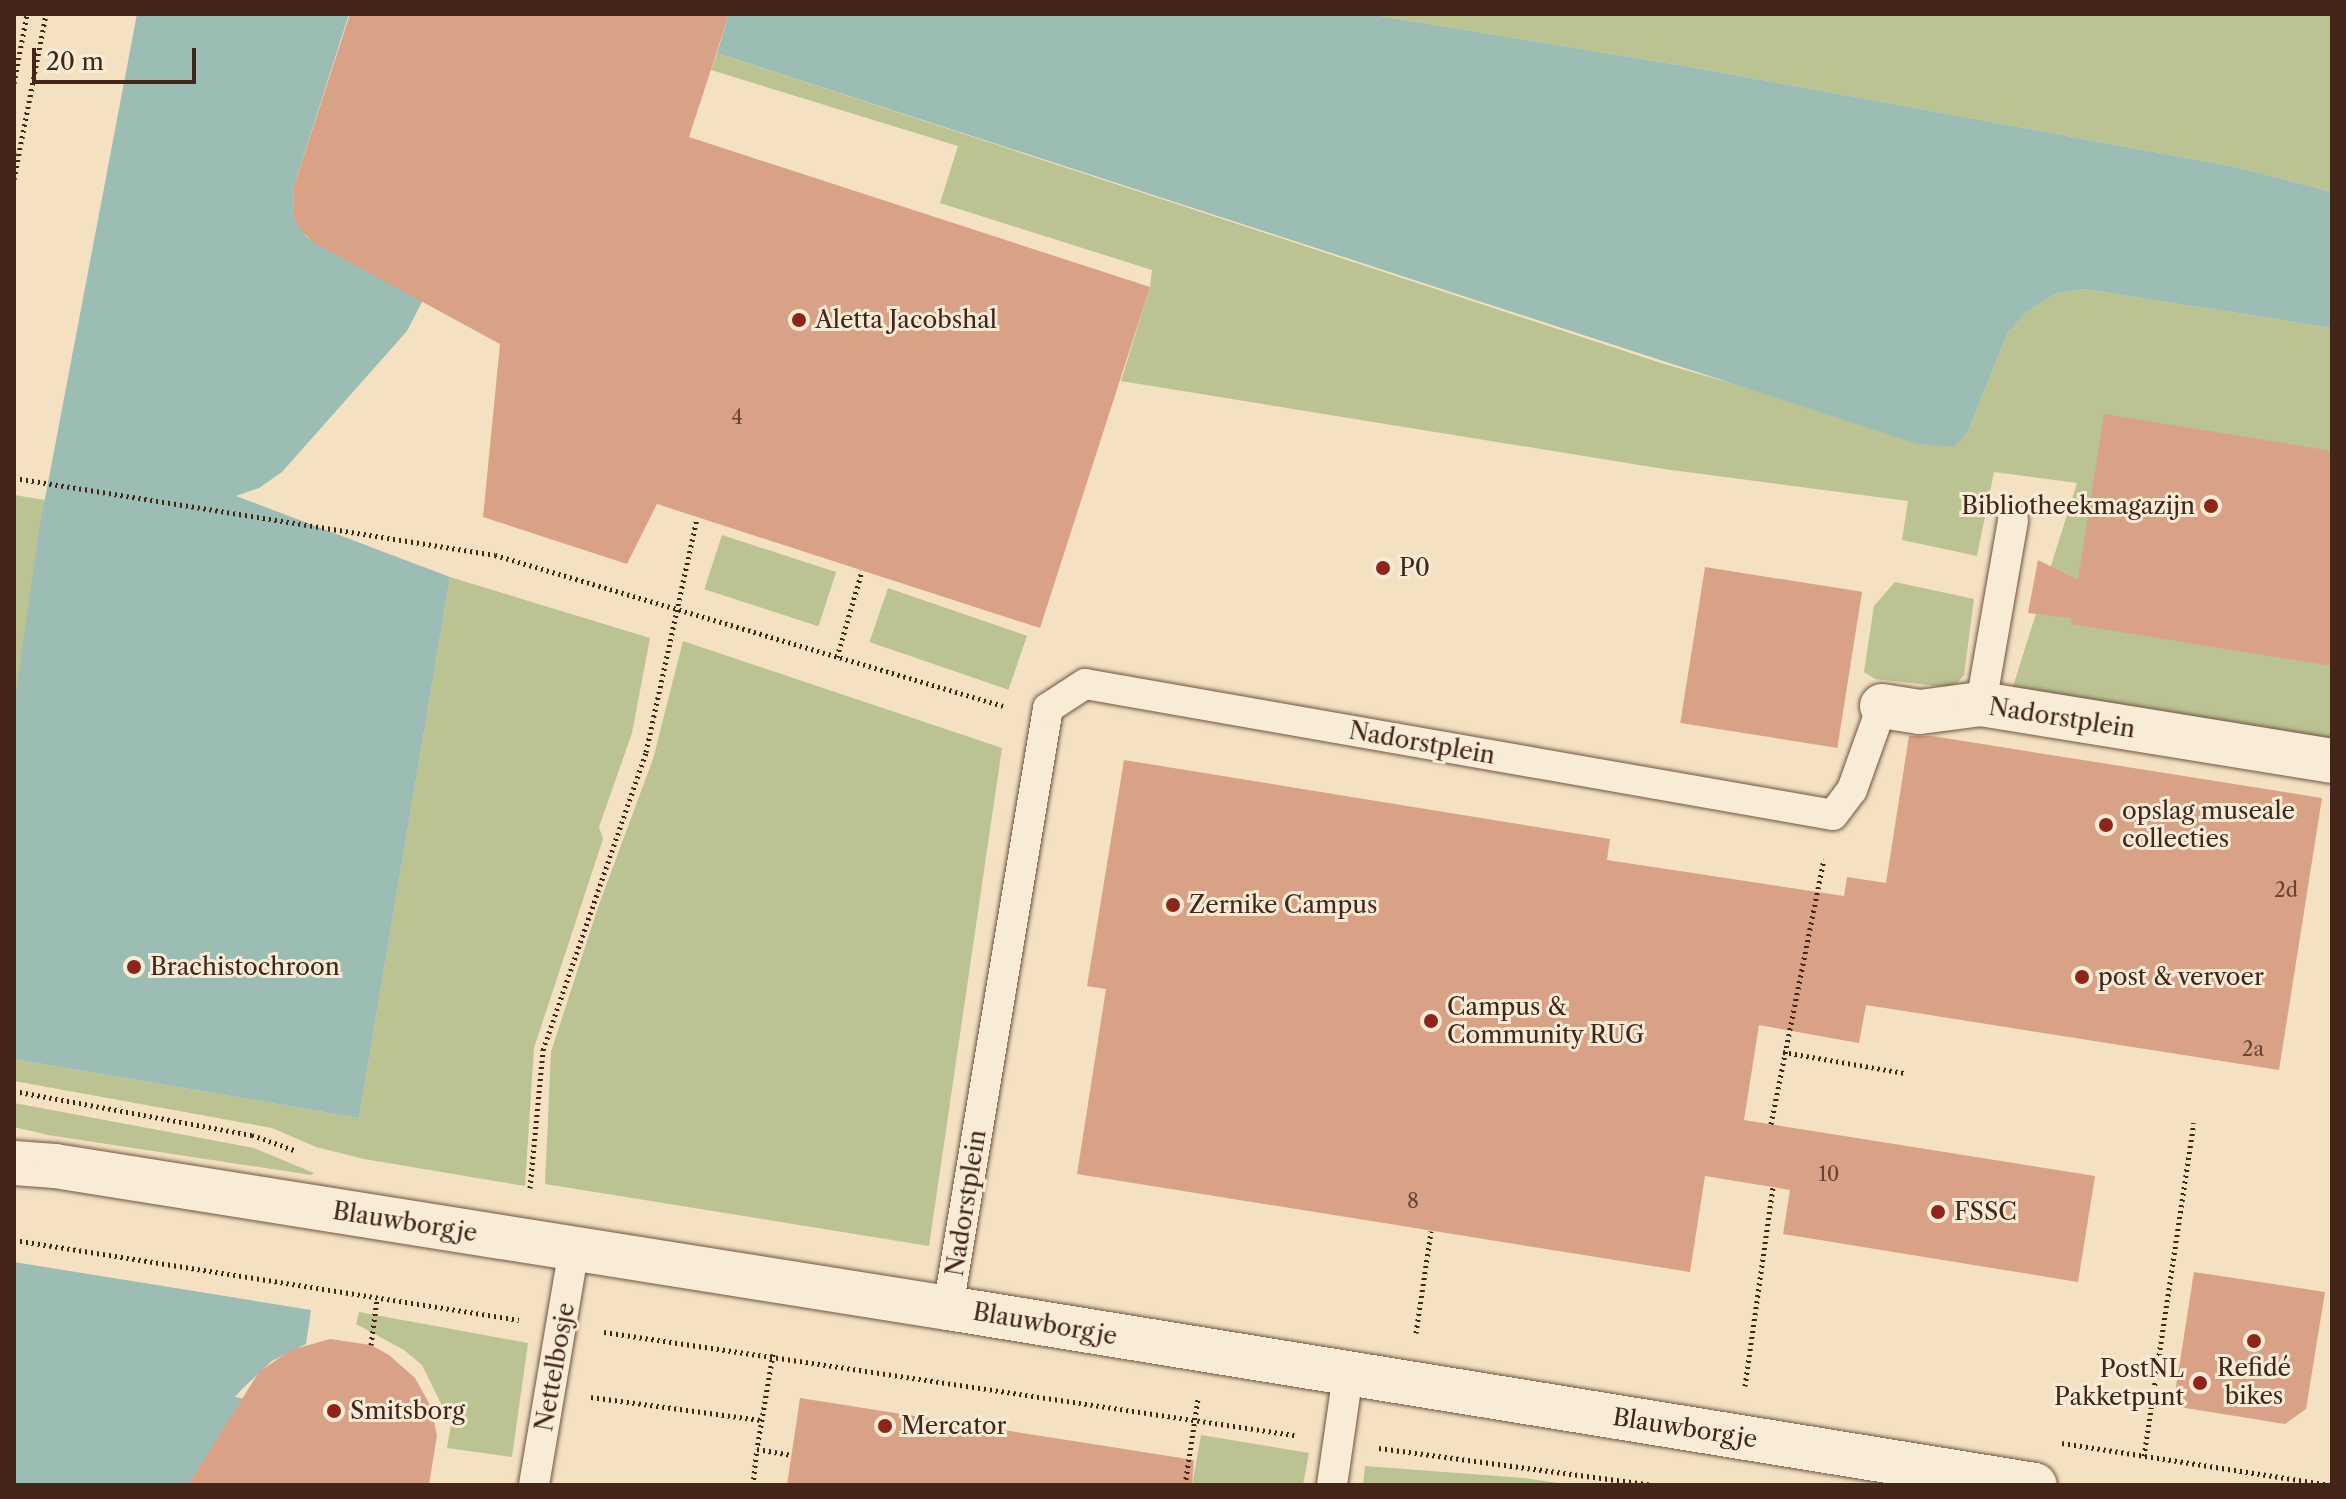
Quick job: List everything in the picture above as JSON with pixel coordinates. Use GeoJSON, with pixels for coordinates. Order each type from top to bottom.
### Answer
{"type":"FeatureCollection","features":[{"type":"Feature","properties":{"kind":"street","name":"Nadorstplein"},"geometry":{"type":"LineString","coordinates":[[1882,706],[1920,712],[1981,704],[2332,761]]}},
{"type":"Feature","properties":{"kind":"street","name":"Blauwborgje"},"geometry":{"type":"LineString","coordinates":[[14,1151],[34,1165],[574,1248],[2035,1485]]}},
{"type":"Feature","properties":{"kind":"lane"},"geometry":{"type":"LineString","coordinates":[[1981,704],[2013,520]]}},
{"type":"Feature","properties":{"kind":"lane","name":"Nadorstplein"},"geometry":{"type":"LineString","coordinates":[[948,1308],[1048,708],[1085,684],[1833,815],[1852,790],[1882,706]]}},
{"type":"Feature","properties":{"kind":"lane","name":"Nettelbosje"},"geometry":{"type":"LineString","coordinates":[[534,1485],[574,1248]]}},
{"type":"Feature","properties":{"kind":"lane"},"geometry":{"type":"LineString","coordinates":[[1332,1485],[1348,1374]]}},
{"type":"Feature","properties":{"kind":"path"},"geometry":{"type":"LineString","coordinates":[[14,83],[27,14]]}},
{"type":"Feature","properties":{"kind":"path"},"geometry":{"type":"LineString","coordinates":[[14,179],[46,14]]}},
{"type":"Feature","properties":{"kind":"path"},"geometry":{"type":"LineString","coordinates":[[14,478],[495,555],[1005,707],[1048,708]]}},
{"type":"Feature","properties":{"kind":"path"},"geometry":{"type":"LineString","coordinates":[[530,1188],[543,1050],[646,752],[697,518]]}},
{"type":"Feature","properties":{"kind":"path"},"geometry":{"type":"LineString","coordinates":[[837,657],[862,571]]}},
{"type":"Feature","properties":{"kind":"path"},"geometry":{"type":"LineString","coordinates":[[1771,1124],[1833,815]]}},
{"type":"Feature","properties":{"kind":"path"},"geometry":{"type":"LineString","coordinates":[[1783,1052],[1905,1073]]}},
{"type":"Feature","properties":{"kind":"path"},"geometry":{"type":"LineString","coordinates":[[2144,1456],[2194,1123]]}},
{"type":"Feature","properties":{"kind":"path"},"geometry":{"type":"LineString","coordinates":[[1744,1391],[1773,1187]]}},
{"type":"Feature","properties":{"kind":"path"},"geometry":{"type":"LineString","coordinates":[[1415,1339],[1431,1231]]}},
{"type":"Feature","properties":{"kind":"path"},"geometry":{"type":"LineString","coordinates":[[14,1240],[563,1327],[773,1354],[1338,1442],[1649,1485]]}},
{"type":"Feature","properties":{"kind":"path"},"geometry":{"type":"LineString","coordinates":[[371,1345],[377,1299]]}},
{"type":"Feature","properties":{"kind":"path"},"geometry":{"type":"LineString","coordinates":[[753,1485],[773,1354]]}},
{"type":"Feature","properties":{"kind":"path"},"geometry":{"type":"LineString","coordinates":[[551,1392],[762,1420]]}},
{"type":"Feature","properties":{"kind":"path"},"geometry":{"type":"LineString","coordinates":[[1185,1485],[1198,1398]]}},
{"type":"Feature","properties":{"kind":"path"},"geometry":{"type":"LineString","coordinates":[[757,1449],[791,1455]]}},
{"type":"Feature","properties":{"kind":"green space"},"geometry":{"type":"Polygon","coordinates":[[[1368,14],[2332,14],[2332,192],[2236,167],[1703,69],[1368,14]]]}},
{"type":"Feature","properties":{"kind":"green space"},"geometry":{"type":"Polygon","coordinates":[[[717,53],[1661,363],[1953,447],[1967,433],[2008,332],[2028,311],[2055,294],[2084,289],[2332,328],[2332,742],[2011,693],[2077,483],[1994,472],[1977,556],[1902,540],[1908,501],[1664,469],[1121,381],[1150,287],[1152,270],[940,203],[958,146],[711,70],[717,53]]]}},
{"type":"Feature","properties":{"kind":"green space"},"geometry":{"type":"Polygon","coordinates":[[[14,495],[45,500],[14,709],[14,495]]]}},
{"type":"Feature","properties":{"kind":"green space"},"geometry":{"type":"Polygon","coordinates":[[[722,535],[836,572],[819,626],[704,589],[722,535]]]}},
{"type":"Feature","properties":{"kind":"green space"},"geometry":{"type":"Polygon","coordinates":[[[450,577],[650,638],[632,733],[599,827],[603,839],[534,1048],[525,1186],[364,1159],[316,1147],[272,1128],[14,1081],[14,1059],[359,1118],[450,577]]]}},
{"type":"Feature","properties":{"kind":"green space"},"geometry":{"type":"Polygon","coordinates":[[[1895,582],[1974,599],[1964,675],[1957,683],[1946,687],[1875,679],[1864,672],[1874,606],[1895,582]]]}},
{"type":"Feature","properties":{"kind":"green space"},"geometry":{"type":"Polygon","coordinates":[[[888,588],[1027,636],[1008,690],[869,642],[888,588]]]}},
{"type":"Feature","properties":{"kind":"green space"},"geometry":{"type":"Polygon","coordinates":[[[683,641],[1002,748],[929,1246],[545,1184],[551,1052],[597,910],[653,759],[683,641]]]}},
{"type":"Feature","properties":{"kind":"green space"},"geometry":{"type":"Polygon","coordinates":[[[14,1103],[254,1148],[314,1173],[311,1175],[48,1135],[14,1127],[14,1103]]]}},
{"type":"Feature","properties":{"kind":"green space"},"geometry":{"type":"Polygon","coordinates":[[[359,1312],[528,1343],[512,1457],[447,1448],[451,1424],[422,1365],[404,1350],[356,1324],[359,1312]]]}},
{"type":"Feature","properties":{"kind":"green space"},"geometry":{"type":"Polygon","coordinates":[[[1201,1435],[1309,1453],[1303,1485],[1192,1485],[1201,1435]]]}},
{"type":"Feature","properties":{"kind":"green space"},"geometry":{"type":"Polygon","coordinates":[[[1365,1466],[1524,1478],[1572,1485],[1363,1485],[1365,1466]]]}},
{"type":"Feature","properties":{"kind":"water"},"geometry":{"type":"Polygon","coordinates":[[[137,14],[349,14],[294,186],[293,216],[307,237],[423,300],[407,331],[282,472],[259,488],[236,496],[450,577],[359,1118],[14,1059],[14,705],[40,525],[137,14]]]}},
{"type":"Feature","properties":{"kind":"water"},"geometry":{"type":"Polygon","coordinates":[[[729,14],[1368,14],[1703,69],[2236,167],[2332,192],[2332,328],[2084,289],[2055,294],[2028,311],[2008,332],[1967,433],[1954,447],[1918,444],[717,53],[729,14]]]}},
{"type":"Feature","properties":{"kind":"water"},"geometry":{"type":"Polygon","coordinates":[[[14,1262],[311,1310],[306,1344],[272,1361],[235,1397],[245,1399],[190,1485],[14,1485],[14,1262]]]}},
{"type":"Feature","properties":{"kind":"building","name":"Aletta Jacobshal"},"geometry":{"type":"Polygon","coordinates":[[[350,14],[729,14],[689,137],[1150,287],[1040,628],[657,504],[627,564],[483,517],[500,344],[314,243],[300,229],[293,216],[294,186],[350,14]]]}},
{"type":"Feature","properties":{"kind":"building","name":"Bibliotheekmagazijn"},"geometry":{"type":"Polygon","coordinates":[[[2104,414],[2332,451],[2332,666],[2071,624],[2072,618],[2028,613],[2038,560],[2078,580],[2104,414]]]}},
{"type":"Feature","properties":{"kind":"building"},"geometry":{"type":"Polygon","coordinates":[[[1705,567],[1862,592],[1837,748],[1680,723],[1705,567]]]}},
{"type":"Feature","properties":{"kind":"building"},"geometry":{"type":"Polygon","coordinates":[[[1909,736],[1932,736],[2322,798],[2279,1070],[1866,1005],[1859,1043],[1759,1025],[1744,1120],[2095,1176],[2078,1282],[1783,1234],[1790,1190],[1705,1176],[1690,1272],[1077,1174],[1106,989],[1087,986],[1124,760],[1610,839],[1607,860],[1844,896],[1847,877],[1886,883],[1909,736]]]}},
{"type":"Feature","properties":{"kind":"building"},"geometry":{"type":"Polygon","coordinates":[[[2194,1272],[2325,1292],[2306,1409],[2285,1424],[2173,1406],[2194,1272]]]}},
{"type":"Feature","properties":{"kind":"building","name":"Smitsborg"},"geometry":{"type":"Polygon","coordinates":[[[330,1339],[371,1345],[389,1355],[415,1378],[430,1405],[437,1435],[429,1485],[188,1485],[259,1372],[291,1350],[330,1339]]]}},
{"type":"Feature","properties":{"kind":"building","name":"Mercator"},"geometry":{"type":"Polygon","coordinates":[[[800,1398],[1194,1460],[1192,1485],[787,1485],[800,1398]]]}},
{"type":"Feature","properties":{"kind":"place","name":"Aletta Jacobshal"},"geometry":{"type":"Point","coordinates":[799,320]}},
{"type":"Feature","properties":{"kind":"place","name":"Bibliotheekmagazijn"},"geometry":{"type":"Point","coordinates":[2211,506]}},
{"type":"Feature","properties":{"kind":"place","name":"P0"},"geometry":{"type":"Point","coordinates":[1383,568]}},
{"type":"Feature","properties":{"kind":"place","name":"opslag museale collecties"},"geometry":{"type":"Point","coordinates":[2106,825]}},
{"type":"Feature","properties":{"kind":"place","name":"Zernike Campus"},"geometry":{"type":"Point","coordinates":[1173,905]}},
{"type":"Feature","properties":{"kind":"place","name":"Brachistochroon"},"geometry":{"type":"Point","coordinates":[134,967]}},
{"type":"Feature","properties":{"kind":"place","name":"post & vervoer"},"geometry":{"type":"Point","coordinates":[2082,977]}},
{"type":"Feature","properties":{"kind":"place","name":"Campus & Community RUG"},"geometry":{"type":"Point","coordinates":[1431,1021]}},
{"type":"Feature","properties":{"kind":"place","name":"FSSC"},"geometry":{"type":"Point","coordinates":[1938,1212]}},
{"type":"Feature","properties":{"kind":"place","name":"Refidé bikes"},"geometry":{"type":"Point","coordinates":[2254,1341]}},
{"type":"Feature","properties":{"kind":"place","name":"PostNL Pakketpunt"},"geometry":{"type":"Point","coordinates":[2200,1383]}},
{"type":"Feature","properties":{"kind":"place","name":"Smitsborg"},"geometry":{"type":"Point","coordinates":[334,1411]}},
{"type":"Feature","properties":{"kind":"place","name":"Mercator"},"geometry":{"type":"Point","coordinates":[885,1426]}}]}
